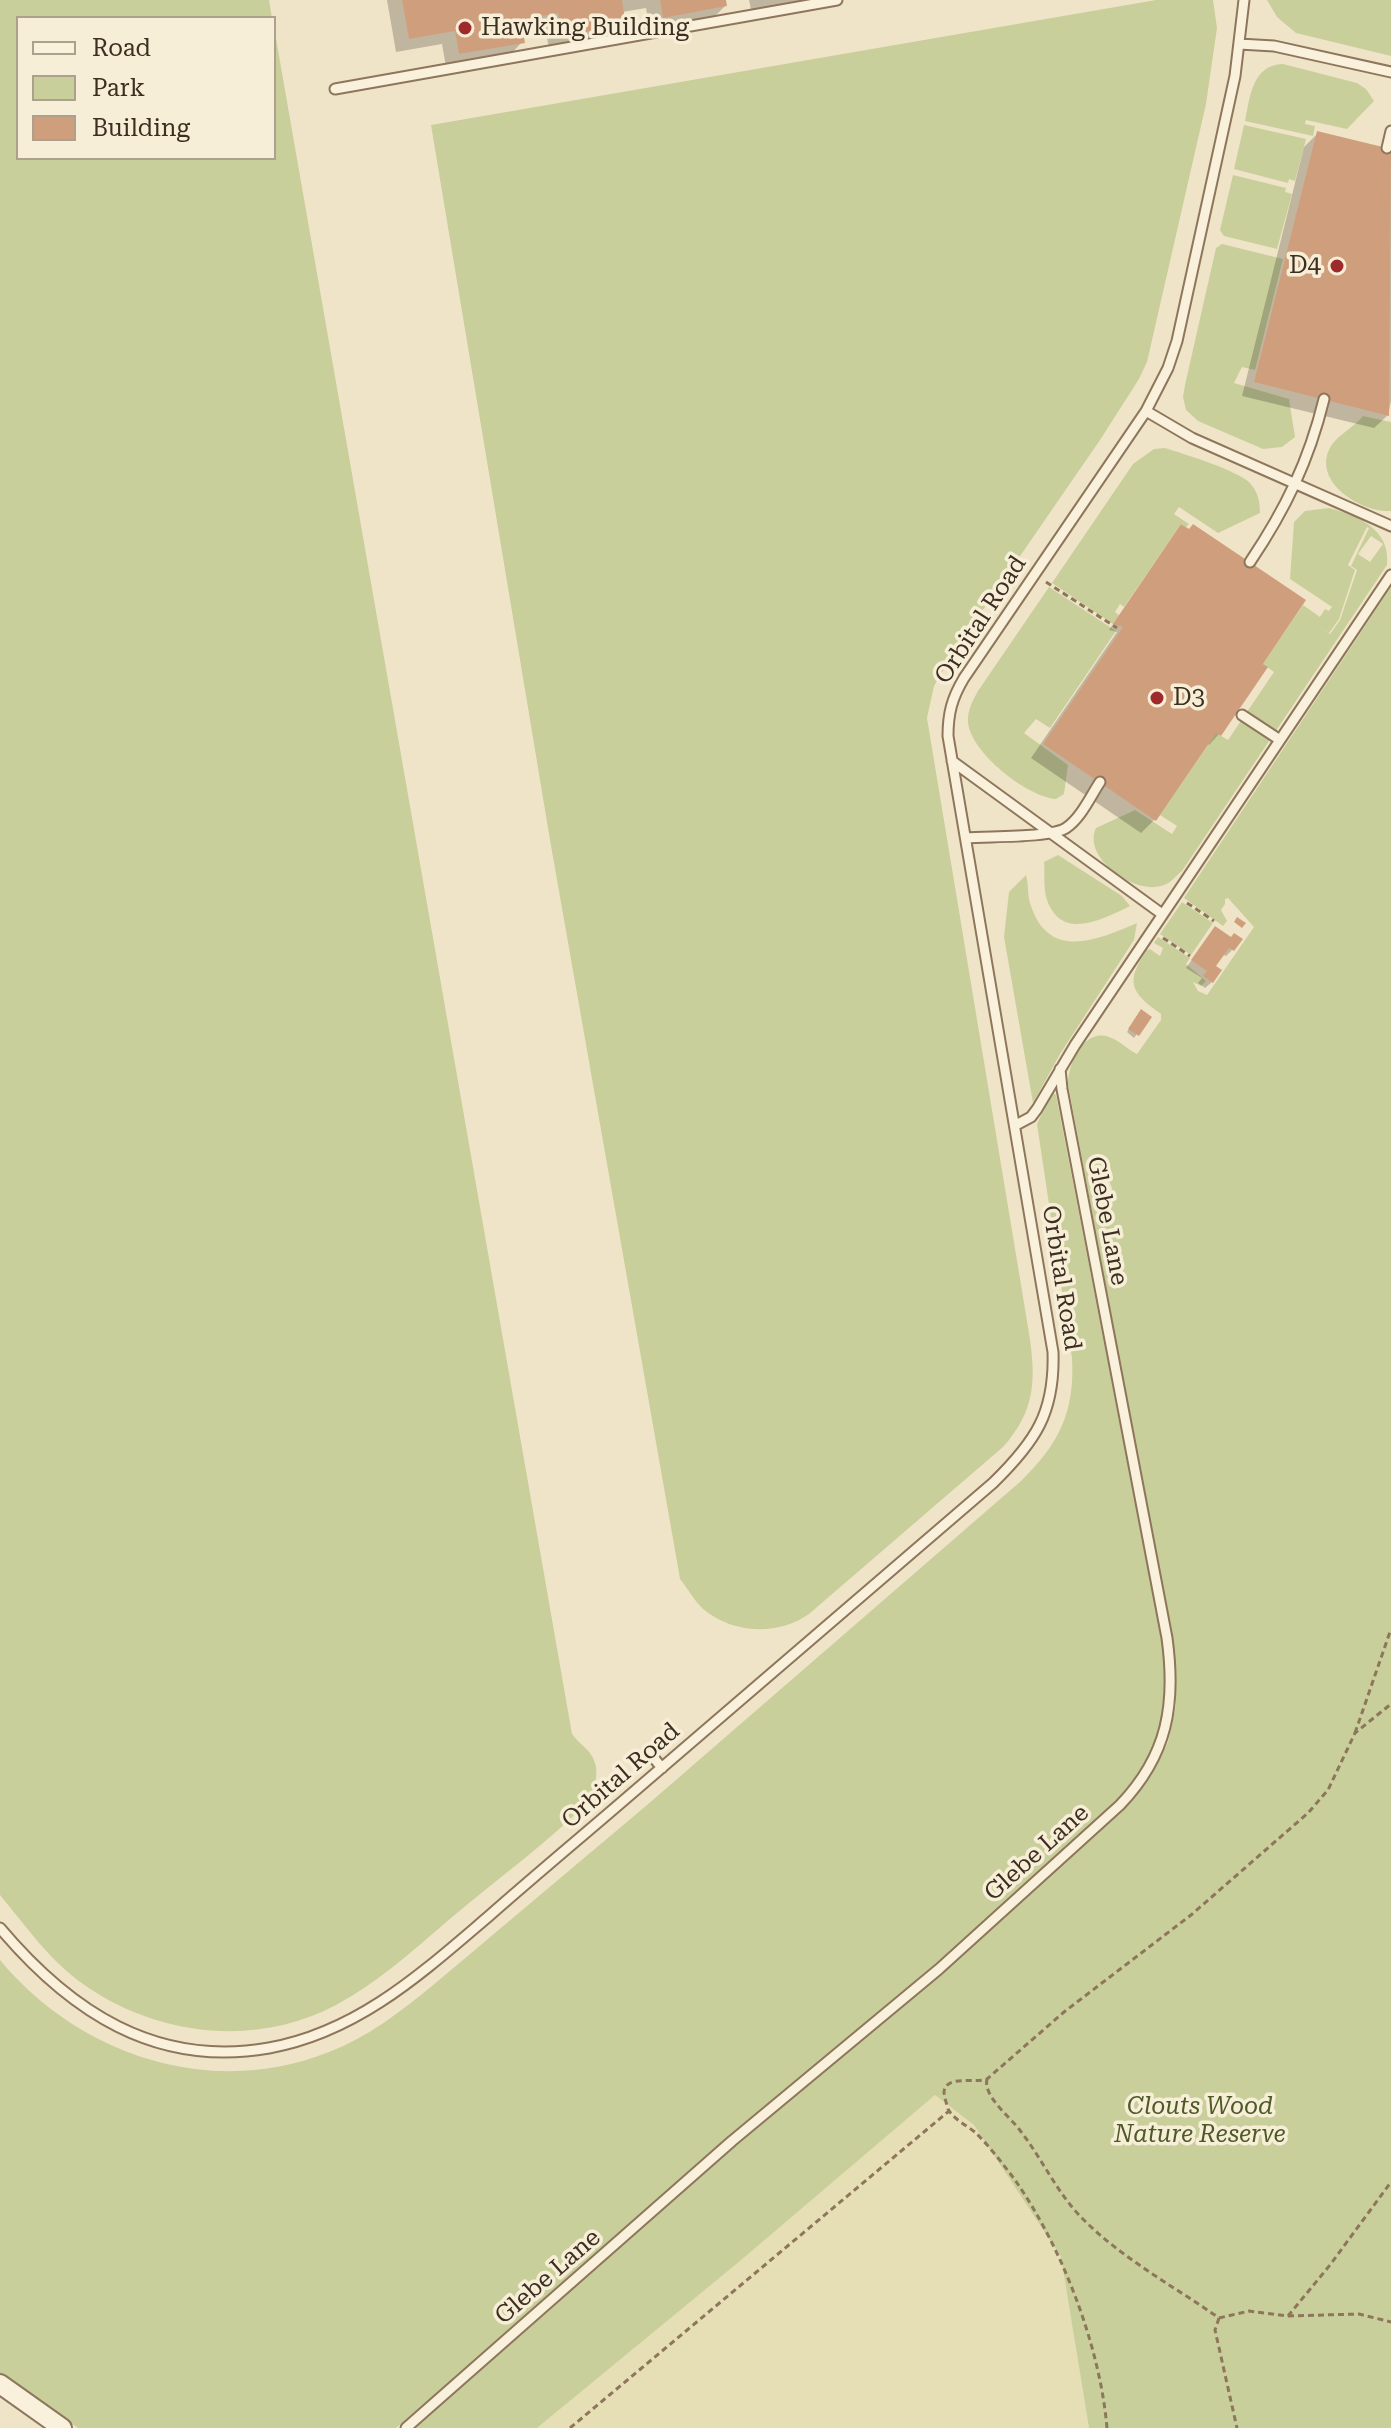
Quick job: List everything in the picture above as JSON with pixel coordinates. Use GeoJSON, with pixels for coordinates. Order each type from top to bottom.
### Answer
{"type":"FeatureCollection","features":[{"type":"Feature","properties":{"kind":"street"},"geometry":{"type":"LineString","coordinates":[[0,2384],[62,2428]]}},
{"type":"Feature","properties":{"kind":"lane"},"geometry":{"type":"LineString","coordinates":[[335,89],[837,0]]}},
{"type":"Feature","properties":{"kind":"lane","name":"Orbital Road"},"geometry":{"type":"LineString","coordinates":[[0,1928],[39,1971],[94,2015],[150,2040],[176,2047],[222,2052],[267,2048],[313,2038],[354,2020],[422,1973],[993,1483],[1025,1450],[1040,1427],[1054,1377],[1053,1352],[952,761],[948,719],[952,698],[1146,411],[1168,368],[1177,341],[1235,76],[1244,0]]}},
{"type":"Feature","properties":{"kind":"lane"},"geometry":{"type":"LineString","coordinates":[[1239,44],[1274,46],[1391,72]]}},
{"type":"Feature","properties":{"kind":"lane"},"geometry":{"type":"LineString","coordinates":[[1387,148],[1391,131]]}},
{"type":"Feature","properties":{"kind":"lane"},"geometry":{"type":"LineString","coordinates":[[1250,562],[1277,522],[1313,444],[1324,399]]}},
{"type":"Feature","properties":{"kind":"lane"},"geometry":{"type":"LineString","coordinates":[[1146,411],[1192,438],[1391,526]]}},
{"type":"Feature","properties":{"kind":"lane"},"geometry":{"type":"LineString","coordinates":[[1016,1125],[1031,1117],[1162,914],[1391,575]]}},
{"type":"Feature","properties":{"kind":"lane"},"geometry":{"type":"LineString","coordinates":[[1242,715],[1280,740]]}},
{"type":"Feature","properties":{"kind":"lane"},"geometry":{"type":"LineString","coordinates":[[952,761],[1162,914]]}},
{"type":"Feature","properties":{"kind":"lane"},"geometry":{"type":"LineString","coordinates":[[966,838],[1051,834],[1067,827],[1100,782]]}},
{"type":"Feature","properties":{"kind":"lane","name":"Glebe Lane"},"geometry":{"type":"LineString","coordinates":[[406,2428],[732,2141],[939,1969],[1120,1805],[1133,1792],[1154,1759],[1168,1723],[1171,1664],[1060,1069]]}},
{"type":"Feature","properties":{"kind":"lane"},"geometry":{"type":"LineString","coordinates":[[648,1751],[662,1768]]}},
{"type":"Feature","properties":{"kind":"path"},"geometry":{"type":"LineString","coordinates":[[1034,574],[1117,628]]}},
{"type":"Feature","properties":{"kind":"path"},"geometry":{"type":"LineString","coordinates":[[1175,895],[1214,921]]}},
{"type":"Feature","properties":{"kind":"path"},"geometry":{"type":"LineString","coordinates":[[1152,930],[1190,956]]}},
{"type":"Feature","properties":{"kind":"path"},"geometry":{"type":"LineString","coordinates":[[1107,2428],[1099,2373],[1069,2280],[1043,2222],[1013,2178],[977,2134],[949,2111],[944,2092],[947,2086],[958,2080],[982,2082],[987,2079],[1064,2012],[1201,1907],[1308,1813],[1328,1790],[1355,1733],[1391,1629]]}},
{"type":"Feature","properties":{"kind":"path"},"geometry":{"type":"LineString","coordinates":[[1355,1733],[1391,1704]]}},
{"type":"Feature","properties":{"kind":"path"},"geometry":{"type":"LineString","coordinates":[[987,2079],[987,2091],[1021,2131],[1080,2216],[1123,2253],[1219,2318],[1249,2311],[1288,2316],[1359,2314],[1391,2322]]}},
{"type":"Feature","properties":{"kind":"path"},"geometry":{"type":"LineString","coordinates":[[570,2428],[949,2111]]}},
{"type":"Feature","properties":{"kind":"path"},"geometry":{"type":"LineString","coordinates":[[1288,2316],[1391,2182]]}},
{"type":"Feature","properties":{"kind":"path"},"geometry":{"type":"LineString","coordinates":[[1219,2318],[1215,2330],[1237,2428]]}},
{"type":"Feature","properties":{"kind":"shaded area"},"geometry":{"type":"Polygon","coordinates":[[[935,2095],[974,2125],[1061,2257],[1089,2428],[537,2428],[740,2261],[935,2095]]]}},
{"type":"Feature","properties":{"kind":"green space"},"geometry":{"type":"Polygon","coordinates":[[[0,0],[269,0],[272,16],[16,16],[16,160],[276,160],[276,38],[572,1734],[590,1753],[596,1774],[591,1794],[583,1807],[399,1962],[336,2005],[305,2019],[273,2027],[240,2031],[174,2025],[112,2002],[60,1965],[0,1895],[0,0]]]}},
{"type":"Feature","properties":{"kind":"green space"},"geometry":{"type":"Polygon","coordinates":[[[1156,0],[1213,0],[1217,28],[1206,104],[1147,362],[1100,440],[954,652],[934,686],[927,718],[1029,1333],[1033,1380],[1028,1407],[1003,1447],[809,1614],[770,1629],[742,1627],[703,1609],[680,1579],[550,840],[431,125],[1156,0]]]}},
{"type":"Feature","properties":{"kind":"green space"},"geometry":{"type":"Polygon","coordinates":[[[1267,0],[1391,0],[1391,56],[1296,33],[1277,17],[1267,0]]]}},
{"type":"Feature","properties":{"kind":"green space"},"geometry":{"type":"Polygon","coordinates":[[[1283,64],[1357,83],[1366,89],[1374,101],[1347,129],[1306,120],[1305,124],[1315,126],[1313,136],[1245,121],[1251,93],[1259,76],[1273,66],[1283,64]]]}},
{"type":"Feature","properties":{"kind":"green space"},"geometry":{"type":"Polygon","coordinates":[[[1244,125],[1306,139],[1295,181],[1289,179],[1288,183],[1234,169],[1244,125]]]}},
{"type":"Feature","properties":{"kind":"green space"},"geometry":{"type":"Polygon","coordinates":[[[1233,175],[1286,188],[1285,192],[1292,194],[1277,249],[1224,236],[1220,230],[1233,175]]]}},
{"type":"Feature","properties":{"kind":"green space"},"geometry":{"type":"Polygon","coordinates":[[[1222,244],[1283,259],[1255,370],[1242,367],[1234,383],[1289,399],[1295,437],[1282,447],[1263,449],[1198,421],[1186,410],[1183,397],[1185,385],[1216,248],[1222,244]]]}},
{"type":"Feature","properties":{"kind":"green space"},"geometry":{"type":"Polygon","coordinates":[[[1363,416],[1391,422],[1391,511],[1366,507],[1353,501],[1333,482],[1327,471],[1326,459],[1331,446],[1363,416]]]}},
{"type":"Feature","properties":{"kind":"green space"},"geometry":{"type":"Polygon","coordinates":[[[1165,448],[1243,478],[1257,494],[1260,513],[1218,533],[1179,507],[1174,514],[1189,524],[1186,527],[1181,524],[1124,607],[1120,604],[1115,612],[1119,615],[1113,624],[1052,583],[1133,464],[1154,449],[1165,448]]]}},
{"type":"Feature","properties":{"kind":"green space"},"geometry":{"type":"Polygon","coordinates":[[[1329,508],[1361,520],[1384,542],[1387,565],[1182,871],[1161,886],[1137,885],[1103,862],[1096,851],[1096,828],[1135,810],[1172,834],[1177,826],[1160,815],[1216,733],[1228,740],[1274,672],[1263,664],[1303,605],[1320,617],[1325,609],[1329,611],[1332,607],[1290,579],[1294,522],[1305,511],[1329,508]],[[1367,527],[1348,565],[1355,570],[1339,619],[1329,633],[1317,624],[1330,634],[1340,620],[1357,570],[1351,566],[1367,527]],[[1371,536],[1358,554],[1370,562],[1383,544],[1371,536]]]}},
{"type":"Feature","properties":{"kind":"green space"},"geometry":{"type":"Polygon","coordinates":[[[1049,587],[1116,631],[1050,728],[1036,719],[1024,733],[1068,765],[1064,794],[1056,799],[1030,790],[1002,771],[979,746],[968,722],[969,710],[978,691],[1049,587]]]}},
{"type":"Feature","properties":{"kind":"green space","name":"Clouts Wood Nature Reserve"},"geometry":{"type":"Polygon","coordinates":[[[1391,587],[1391,2428],[1089,2428],[1061,2257],[974,2125],[935,2095],[537,2428],[414,2428],[681,2192],[844,2055],[1111,1821],[1140,1791],[1159,1760],[1168,1742],[1176,1705],[1171,1636],[1068,1084],[1074,1058],[1092,1038],[1109,1037],[1137,1054],[1161,1020],[1161,1014],[1137,993],[1134,986],[1136,970],[1147,950],[1160,956],[1163,948],[1154,943],[1158,937],[1190,958],[1186,964],[1206,981],[1201,986],[1193,982],[1198,991],[1207,995],[1254,927],[1228,898],[1221,910],[1227,921],[1223,926],[1184,898],[1391,587]],[[1109,1181],[1100,1182],[1098,1203],[1111,1201],[1109,1181]]]}},
{"type":"Feature","properties":{"kind":"green space"},"geometry":{"type":"Polygon","coordinates":[[[1058,855],[1122,896],[1130,906],[1084,924],[1062,920],[1047,900],[1045,886],[1044,862],[1058,855]]]}},
{"type":"Feature","properties":{"kind":"green space"},"geometry":{"type":"Polygon","coordinates":[[[1026,875],[1030,902],[1039,923],[1050,935],[1077,942],[1137,923],[1134,940],[1060,1054],[1033,1103],[1004,937],[1009,892],[1026,875]]]}},
{"type":"Feature","properties":{"kind":"green space"},"geometry":{"type":"Polygon","coordinates":[[[1182,902],[1213,923],[1191,955],[1160,934],[1182,902]]]}},
{"type":"Feature","properties":{"kind":"green space"},"geometry":{"type":"Polygon","coordinates":[[[1052,1092],[1056,1095],[1165,1657],[1165,1696],[1159,1731],[1145,1763],[1123,1795],[978,1928],[818,2062],[396,2428],[78,2428],[0,2374],[0,1960],[32,1993],[69,2021],[108,2044],[150,2060],[194,2069],[239,2071],[284,2065],[329,2052],[370,2031],[432,1986],[647,1805],[1021,1481],[1055,1440],[1071,1395],[1072,1358],[1037,1124],[1052,1092]]]}},
{"type":"Feature","properties":{"kind":"building","name":"Hawking Building"},"geometry":{"type":"Polygon","coordinates":[[[402,0],[622,0],[626,25],[562,36],[558,13],[521,20],[525,43],[459,54],[455,31],[409,39],[402,0]]]}},
{"type":"Feature","properties":{"kind":"building","name":"Hawking Building"},"geometry":{"type":"Polygon","coordinates":[[[660,0],[726,0],[727,6],[663,18],[660,0]]]}},
{"type":"Feature","properties":{"kind":"building","name":"D4"},"geometry":{"type":"Polygon","coordinates":[[[1317,131],[1391,149],[1389,416],[1254,382],[1317,131]]]}},
{"type":"Feature","properties":{"kind":"building","name":"D3"},"geometry":{"type":"Polygon","coordinates":[[[1181,524],[1189,529],[1193,524],[1306,600],[1263,664],[1268,667],[1221,736],[1216,733],[1156,821],[1043,744],[1123,627],[1113,624],[1181,524]]]}},
{"type":"Feature","properties":{"kind":"building"},"geometry":{"type":"Polygon","coordinates":[[[1237,917],[1246,923],[1242,928],[1234,922],[1237,917]]]}},
{"type":"Feature","properties":{"kind":"building"},"geometry":{"type":"Polygon","coordinates":[[[1215,926],[1231,937],[1234,933],[1243,939],[1234,951],[1229,948],[1216,966],[1222,970],[1213,983],[1203,976],[1207,971],[1191,960],[1215,926]]]}},
{"type":"Feature","properties":{"kind":"building"},"geometry":{"type":"Polygon","coordinates":[[[1141,1009],[1152,1017],[1139,1036],[1128,1029],[1141,1009]]]}},
{"type":"Feature","properties":{"kind":"place","name":"Hawking Building"},"geometry":{"type":"Point","coordinates":[465,28]}},
{"type":"Feature","properties":{"kind":"place","name":"D4"},"geometry":{"type":"Point","coordinates":[1337,266]}},
{"type":"Feature","properties":{"kind":"place","name":"D3"},"geometry":{"type":"Point","coordinates":[1157,698]}}]}
